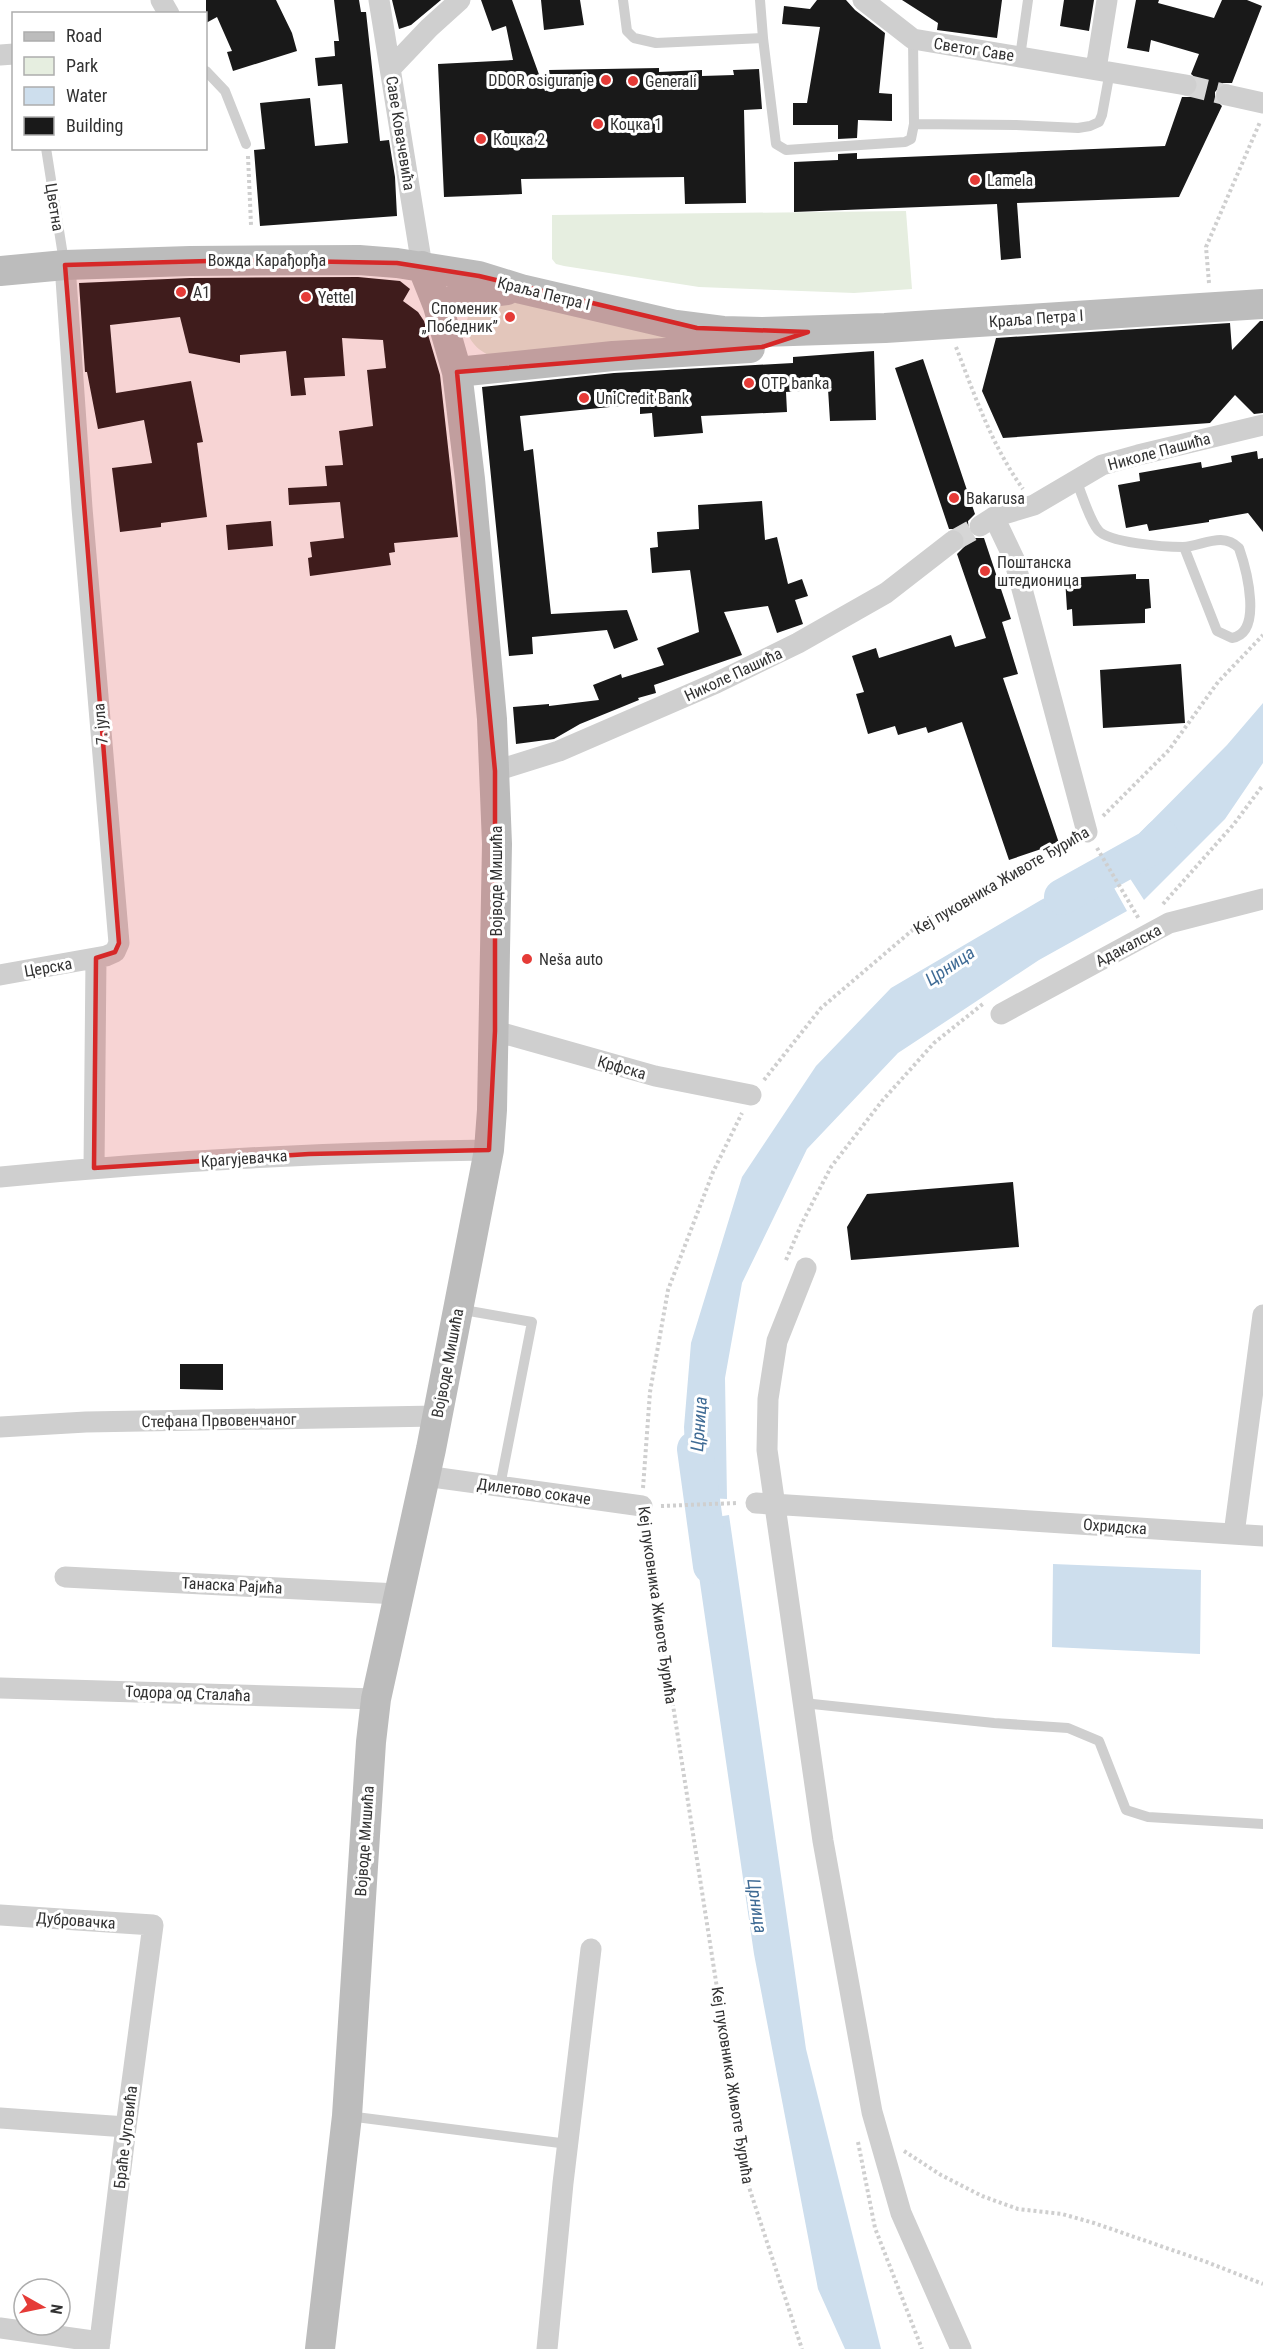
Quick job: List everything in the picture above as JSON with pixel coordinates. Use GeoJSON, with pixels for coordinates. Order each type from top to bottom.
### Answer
{"type":"FeatureCollection","features":[{"type":"Feature","properties":{"kind":"main road","name":"Вожда Карађорђа"},"geometry":{"type":"LineString","coordinates":[[0,271],[65,265],[178,261],[359,260],[422,266]]}},
{"type":"Feature","properties":{"kind":"main road","name":"Краља Петра I"},"geometry":{"type":"LineString","coordinates":[[422,266],[479,276],[521,289],[697,328],[723,331],[808,332],[1263,304]]}},
{"type":"Feature","properties":{"kind":"main road"},"geometry":{"type":"LineString","coordinates":[[422,266],[438,306],[457,372]]}},
{"type":"Feature","properties":{"kind":"main road"},"geometry":{"type":"LineString","coordinates":[[438,306],[466,296],[521,289]]}},
{"type":"Feature","properties":{"kind":"main road","name":"Краља Петра I"},"geometry":{"type":"LineString","coordinates":[[457,372],[613,356],[762,347],[786,343],[808,332]]}},
{"type":"Feature","properties":{"kind":"main road","name":"Војводе Мишића"},"geometry":{"type":"LineString","coordinates":[[320,2349],[347,2116],[371,1742],[376,1699],[425,1476],[489,1149],[495,1031],[497,855],[495,771],[483,614],[457,372]]}},
{"type":"Feature","properties":{"kind":"street","name":"Саве Ковачевића"},"geometry":{"type":"LineString","coordinates":[[379,0],[422,266]]}},
{"type":"Feature","properties":{"kind":"street"},"geometry":{"type":"LineString","coordinates":[[390,69],[429,28],[460,0]]}},
{"type":"Feature","properties":{"kind":"street","name":"Светог Саве"},"geometry":{"type":"LineString","coordinates":[[863,0],[913,39],[1186,85]]}},
{"type":"Feature","properties":{"kind":"street"},"geometry":{"type":"LineString","coordinates":[[1103,70],[1107,0]]}},
{"type":"Feature","properties":{"kind":"street"},"geometry":{"type":"LineString","coordinates":[[1227,95],[1263,103]]}},
{"type":"Feature","properties":{"kind":"street","name":"7. јула"},"geometry":{"type":"LineString","coordinates":[[65,265],[82,508],[119,943],[115,952],[96,958]]}},
{"type":"Feature","properties":{"kind":"street","name":"Николе Пашића"},"geometry":{"type":"LineString","coordinates":[[1087,832],[1014,559],[987,522],[1034,505],[1102,465],[1263,425]]}},
{"type":"Feature","properties":{"kind":"street","name":"Николе Пашића"},"geometry":{"type":"LineString","coordinates":[[495,771],[535,760],[569,747],[716,683],[798,643],[886,593],[953,541]]}},
{"type":"Feature","properties":{"kind":"street","name":"Адакалска"},"geometry":{"type":"LineString","coordinates":[[1001,1014],[1169,923],[1263,899]]}},
{"type":"Feature","properties":{"kind":"street"},"geometry":{"type":"LineString","coordinates":[[94,1168],[96,958]]}},
{"type":"Feature","properties":{"kind":"street","name":"Церска"},"geometry":{"type":"LineString","coordinates":[[0,975],[96,958]]}},
{"type":"Feature","properties":{"kind":"street","name":"Крфска"},"geometry":{"type":"LineString","coordinates":[[495,1031],[655,1076],[751,1095]]}},
{"type":"Feature","properties":{"kind":"street","name":"Крагујевачка"},"geometry":{"type":"LineString","coordinates":[[0,1177],[94,1168],[309,1154],[489,1149]]}},
{"type":"Feature","properties":{"kind":"street"},"geometry":{"type":"LineString","coordinates":[[806,1268],[777,1341],[768,1399],[766,1450],[758,1503],[803,1703],[823,1841],[872,2112],[901,2213],[962,2349]]}},
{"type":"Feature","properties":{"kind":"street"},"geometry":{"type":"LineString","coordinates":[[1234,1534],[1263,1315]]}},
{"type":"Feature","properties":{"kind":"street","name":"Стефана Првовенчаног"},"geometry":{"type":"LineString","coordinates":[[0,1427],[86,1422],[437,1416]]}},
{"type":"Feature","properties":{"kind":"street","name":"Дилетово сокаче"},"geometry":{"type":"LineString","coordinates":[[425,1476],[642,1506]]}},
{"type":"Feature","properties":{"kind":"street","name":"Охридска"},"geometry":{"type":"LineString","coordinates":[[758,1503],[1263,1536]]}},
{"type":"Feature","properties":{"kind":"street","name":"Танаска Рајића"},"geometry":{"type":"LineString","coordinates":[[65,1577],[398,1594]]}},
{"type":"Feature","properties":{"kind":"street","name":"Тодора од Сталаћа"},"geometry":{"type":"LineString","coordinates":[[0,1688],[376,1699]]}},
{"type":"Feature","properties":{"kind":"street","name":"Дубровачка"},"geometry":{"type":"LineString","coordinates":[[0,1915],[153,1925]]}},
{"type":"Feature","properties":{"kind":"street","name":"Браће Југовића"},"geometry":{"type":"LineString","coordinates":[[100,2346],[153,1925]]}},
{"type":"Feature","properties":{"kind":"street"},"geometry":{"type":"LineString","coordinates":[[547,2349],[591,1949]]}},
{"type":"Feature","properties":{"kind":"street"},"geometry":{"type":"LineString","coordinates":[[0,2118],[126,2127]]}},
{"type":"Feature","properties":{"kind":"street"},"geometry":{"type":"LineString","coordinates":[[0,2328],[100,2346]]}},
{"type":"Feature","properties":{"kind":"lane"},"geometry":{"type":"LineString","coordinates":[[623,0],[627,31],[634,38],[656,43],[763,38]]}},
{"type":"Feature","properties":{"kind":"lane"},"geometry":{"type":"LineString","coordinates":[[760,0],[776,144],[786,150],[905,142],[911,139],[914,124],[913,39]]}},
{"type":"Feature","properties":{"kind":"lane"},"geometry":{"type":"LineString","coordinates":[[1020,57],[1028,0]]}},
{"type":"Feature","properties":{"kind":"lane"},"geometry":{"type":"LineString","coordinates":[[914,124],[1078,128],[1090,126],[1099,122],[1102,115],[1103,70]]}},
{"type":"Feature","properties":{"kind":"lane"},"geometry":{"type":"LineString","coordinates":[[207,72],[225,91],[246,144]]}},
{"type":"Feature","properties":{"kind":"lane","name":"Цветна"},"geometry":{"type":"LineString","coordinates":[[46,150],[65,265]]}},
{"type":"Feature","properties":{"kind":"lane"},"geometry":{"type":"LineString","coordinates":[[1076,480],[1098,530],[1117,541],[1184,547],[1218,539],[1230,541],[1239,548],[1257,604],[1254,622],[1247,632],[1232,638],[1217,631],[1184,547]]}},
{"type":"Feature","properties":{"kind":"lane"},"geometry":{"type":"LineString","coordinates":[[457,1309],[532,1322],[500,1486]]}},
{"type":"Feature","properties":{"kind":"lane"},"geometry":{"type":"LineString","coordinates":[[803,1703],[994,1723],[1068,1728],[1099,1741],[1126,1810],[1148,1817],[1263,1824]]}},
{"type":"Feature","properties":{"kind":"lane"},"geometry":{"type":"LineString","coordinates":[[347,2116],[568,2144]]}},
{"type":"Feature","properties":{"kind":"path"},"geometry":{"type":"LineString","coordinates":[[1211,308],[1206,247],[1263,114]]}},
{"type":"Feature","properties":{"kind":"path"},"geometry":{"type":"LineString","coordinates":[[246,144],[250,165],[251,225]]}},
{"type":"Feature","properties":{"kind":"path"},"geometry":{"type":"LineString","coordinates":[[947,324],[990,433],[1010,471],[1034,505]]}},
{"type":"Feature","properties":{"kind":"path","name":"Кеј пуковника Животе Ђурића"},"geometry":{"type":"LineString","coordinates":[[802,2349],[747,2181],[642,1506],[650,1392],[668,1290],[713,1173],[751,1095],[821,1008],[922,922],[1087,832],[1169,750],[1218,682],[1263,635]]}},
{"type":"Feature","properties":{"kind":"path"},"geometry":{"type":"LineString","coordinates":[[1087,832],[1139,919]]}},
{"type":"Feature","properties":{"kind":"path"},"geometry":{"type":"LineString","coordinates":[[642,1506],[758,1503]]}},
{"type":"Feature","properties":{"kind":"path"},"geometry":{"type":"LineString","coordinates":[[880,2142],[897,2147],[941,2175],[982,2196],[1018,2209],[1062,2214],[1094,2223],[1263,2284]]}},
{"type":"Feature","properties":{"kind":"highlighted area"},"geometry":{"type":"Polygon","coordinates":[[[244,260],[397,263],[479,276],[697,328],[808,332],[762,347],[457,372],[495,771],[495,1031],[489,1150],[309,1154],[94,1168],[96,958],[115,952],[119,943],[65,265],[244,260]]]}},
{"type":"Feature","properties":{"kind":"green space"},"geometry":{"type":"Polygon","coordinates":[[[906,211],[912,289],[854,293],[699,287],[564,266],[556,264],[552,259],[552,215],[906,211]]]}},
{"type":"Feature","properties":{"kind":"green space"},"geometry":{"type":"Polygon","coordinates":[[[489,297],[694,337],[491,356],[483,352],[472,341],[467,327],[470,312],[477,304],[489,297]]]}},
{"type":"Feature","properties":{"kind":"water"},"geometry":{"type":"Polygon","coordinates":[[[1263,703],[1263,763],[1225,819],[1144,900],[1116,857],[1227,745],[1263,703]]]}},
{"type":"Feature","properties":{"kind":"water"},"geometry":{"type":"Polygon","coordinates":[[[1103,868],[1127,911],[1039,960],[898,1053],[807,1149],[742,1283],[725,1378],[727,1499],[687,1497],[684,1427],[691,1343],[742,1177],[816,1066],[891,988],[1041,900],[1103,868]]]}},
{"type":"Feature","properties":{"kind":"water"},"geometry":{"type":"Polygon","coordinates":[[[729,1515],[806,2049],[881,2349],[845,2349],[818,2289],[754,1954],[691,1521],[729,1515]]]}},
{"type":"Feature","properties":{"kind":"water"},"geometry":{"type":"Polygon","coordinates":[[[1053,1564],[1201,1570],[1200,1654],[1052,1647],[1053,1564]]]}},
{"type":"Feature","properties":{"kind":"building"},"geometry":{"type":"Polygon","coordinates":[[[206,0],[276,0],[292,33],[297,51],[233,71],[227,52],[232,51],[217,17],[207,22],[206,0]]]}},
{"type":"Feature","properties":{"kind":"building"},"geometry":{"type":"Polygon","coordinates":[[[334,0],[359,0],[361,12],[366,12],[380,141],[389,140],[395,177],[397,216],[260,226],[254,150],[265,149],[260,103],[310,98],[315,146],[348,143],[342,84],[318,86],[315,58],[335,56],[334,41],[339,41],[334,0]]]}},
{"type":"Feature","properties":{"kind":"building"},"geometry":{"type":"Polygon","coordinates":[[[392,0],[441,0],[411,25],[399,29],[392,0]]]}},
{"type":"Feature","properties":{"kind":"building"},"geometry":{"type":"Polygon","coordinates":[[[481,0],[512,0],[545,91],[552,89],[549,70],[659,68],[659,72],[702,70],[702,76],[734,75],[733,70],[759,69],[762,109],[744,110],[746,203],[685,204],[684,177],[521,179],[522,194],[444,197],[438,64],[513,60],[506,26],[492,31],[481,0]]]}},
{"type":"Feature","properties":{"kind":"building"},"geometry":{"type":"Polygon","coordinates":[[[541,0],[580,0],[584,25],[544,30],[541,0]]]}},
{"type":"Feature","properties":{"kind":"building"},"geometry":{"type":"Polygon","coordinates":[[[817,0],[846,0],[855,10],[885,33],[879,93],[892,94],[892,121],[858,120],[857,138],[838,139],[838,125],[793,125],[793,103],[807,103],[820,27],[782,24],[784,6],[810,9],[817,0]]]}},
{"type":"Feature","properties":{"kind":"building"},"geometry":{"type":"Polygon","coordinates":[[[902,0],[1002,0],[997,38],[937,30],[938,23],[902,0]]]}},
{"type":"Feature","properties":{"kind":"building"},"geometry":{"type":"Polygon","coordinates":[[[1064,0],[1094,0],[1089,31],[1060,26],[1064,0]]]}},
{"type":"Feature","properties":{"kind":"building","name":"Lamela"},"geometry":{"type":"Polygon","coordinates":[[[1136,0],[1159,0],[1158,3],[1214,18],[1222,0],[1247,0],[1262,6],[1232,83],[1223,83],[1215,92],[1215,99],[1222,106],[1179,197],[1017,203],[1021,258],[1001,260],[997,204],[794,212],[794,162],[838,160],[838,154],[857,153],[857,159],[1165,146],[1182,97],[1191,97],[1198,88],[1198,80],[1191,74],[1199,54],[1151,40],[1149,52],[1127,48],[1136,0]]]}},
{"type":"Feature","properties":{"kind":"building"},"geometry":{"type":"Polygon","coordinates":[[[358,277],[400,281],[410,289],[403,301],[418,312],[424,321],[440,375],[458,537],[394,543],[395,552],[389,553],[391,565],[310,576],[308,558],[312,557],[310,542],[344,538],[340,502],[289,505],[288,488],[327,486],[325,466],[343,465],[339,431],[373,426],[367,370],[386,368],[383,340],[342,338],[345,376],[304,378],[306,395],[291,396],[286,351],[240,355],[240,363],[189,353],[180,317],[110,325],[116,393],[191,381],[203,442],[197,443],[207,517],[161,523],[161,527],[120,532],[112,468],[152,463],[144,420],[98,429],[87,372],[85,372],[79,283],[190,278],[358,277]]]}},
{"type":"Feature","properties":{"kind":"building"},"geometry":{"type":"Polygon","coordinates":[[[1260,321],[1263,321],[1263,413],[1254,414],[1235,395],[1210,423],[1003,438],[982,391],[996,338],[1230,323],[1232,350],[1260,321]]]}},
{"type":"Feature","properties":{"kind":"building"},"geometry":{"type":"Polygon","coordinates":[[[874,351],[876,420],[830,421],[828,389],[786,392],[787,412],[701,416],[703,433],[654,437],[652,413],[640,414],[640,404],[520,416],[524,451],[533,449],[551,614],[627,610],[638,640],[614,649],[607,630],[532,637],[533,654],[509,656],[482,387],[614,373],[793,363],[793,357],[874,351]]]}},
{"type":"Feature","properties":{"kind":"building"},"geometry":{"type":"Polygon","coordinates":[[[923,359],[975,514],[968,521],[969,532],[975,538],[984,538],[1011,619],[1002,622],[1018,674],[1003,678],[1059,843],[1009,860],[962,722],[928,733],[926,727],[898,735],[895,726],[868,734],[856,694],[864,692],[852,656],[876,648],[879,658],[951,635],[955,647],[986,638],[957,554],[965,546],[965,539],[958,529],[949,529],[895,368],[923,359]]]}},
{"type":"Feature","properties":{"kind":"building"},"geometry":{"type":"Polygon","coordinates":[[[1257,451],[1258,459],[1263,458],[1263,532],[1248,513],[1209,520],[1209,522],[1149,531],[1147,524],[1126,528],[1118,485],[1140,481],[1139,473],[1201,462],[1202,468],[1232,462],[1231,456],[1257,451]]]}},
{"type":"Feature","properties":{"kind":"building"},"geometry":{"type":"Polygon","coordinates":[[[762,501],[765,540],[777,537],[788,584],[802,579],[808,596],[795,600],[803,624],[777,633],[768,606],[724,612],[742,655],[654,685],[656,693],[638,698],[639,700],[580,724],[554,739],[516,744],[513,707],[549,704],[549,706],[599,700],[593,685],[621,674],[622,678],[664,665],[657,648],[699,632],[690,570],[652,573],[650,548],[658,547],[657,532],[699,529],[698,505],[762,501]]]}},
{"type":"Feature","properties":{"kind":"building"},"geometry":{"type":"Polygon","coordinates":[[[271,521],[273,546],[228,550],[226,525],[271,521]]]}},
{"type":"Feature","properties":{"kind":"building"},"geometry":{"type":"Polygon","coordinates":[[[1136,574],[1136,579],[1149,579],[1151,608],[1145,609],[1145,623],[1073,626],[1072,609],[1067,610],[1065,578],[1136,574]]]}},
{"type":"Feature","properties":{"kind":"building"},"geometry":{"type":"Polygon","coordinates":[[[1181,664],[1185,723],[1103,728],[1100,670],[1181,664]]]}},
{"type":"Feature","properties":{"kind":"building"},"geometry":{"type":"Polygon","coordinates":[[[1013,1182],[1019,1247],[851,1260],[847,1227],[867,1194],[1013,1182]]]}},
{"type":"Feature","properties":{"kind":"building"},"geometry":{"type":"Polygon","coordinates":[[[180,1364],[223,1364],[223,1390],[180,1389],[180,1364]]]}},
{"type":"Feature","properties":{"kind":"waterway","name":"Црница"},"geometry":{"type":"LineString","coordinates":[[1062,897],[1150,848],[1161,837]]}},
{"type":"Feature","properties":{"kind":"waterway","name":"Црница"},"geometry":{"type":"LineString","coordinates":[[695,1449],[711,1566]]}},
{"type":"Feature","properties":{"kind":"tunnel"},"geometry":{"type":"LineString","coordinates":[[1186,85],[1227,95]]}},
{"type":"Feature","properties":{"kind":"tunnel"},"geometry":{"type":"LineString","coordinates":[[953,541],[980,526]]}},
{"type":"Feature","properties":{"kind":"place","name":"DDOR osiguranje"},"geometry":{"type":"Point","coordinates":[606,80]}},
{"type":"Feature","properties":{"kind":"place","name":"Generali"},"geometry":{"type":"Point","coordinates":[633,81]}},
{"type":"Feature","properties":{"kind":"place","name":"Коцка 1"},"geometry":{"type":"Point","coordinates":[598,124]}},
{"type":"Feature","properties":{"kind":"place","name":"Коцка 2"},"geometry":{"type":"Point","coordinates":[481,139]}},
{"type":"Feature","properties":{"kind":"place","name":"Lamela"},"geometry":{"type":"Point","coordinates":[975,180]}},
{"type":"Feature","properties":{"kind":"place","name":"A1"},"geometry":{"type":"Point","coordinates":[181,292]}},
{"type":"Feature","properties":{"kind":"place","name":"Yettel"},"geometry":{"type":"Point","coordinates":[306,297]}},
{"type":"Feature","properties":{"kind":"place","name":"Споменик „Победник”"},"geometry":{"type":"Point","coordinates":[510,317]}},
{"type":"Feature","properties":{"kind":"place","name":"OTP banka"},"geometry":{"type":"Point","coordinates":[749,383]}},
{"type":"Feature","properties":{"kind":"place","name":"UniCredit Bank"},"geometry":{"type":"Point","coordinates":[584,398]}},
{"type":"Feature","properties":{"kind":"place","name":"Bakarusa"},"geometry":{"type":"Point","coordinates":[954,498]}},
{"type":"Feature","properties":{"kind":"place","name":"Поштанска штедионица"},"geometry":{"type":"Point","coordinates":[985,571]}},
{"type":"Feature","properties":{"kind":"place","name":"Neša auto"},"geometry":{"type":"Point","coordinates":[527,959]}}]}
